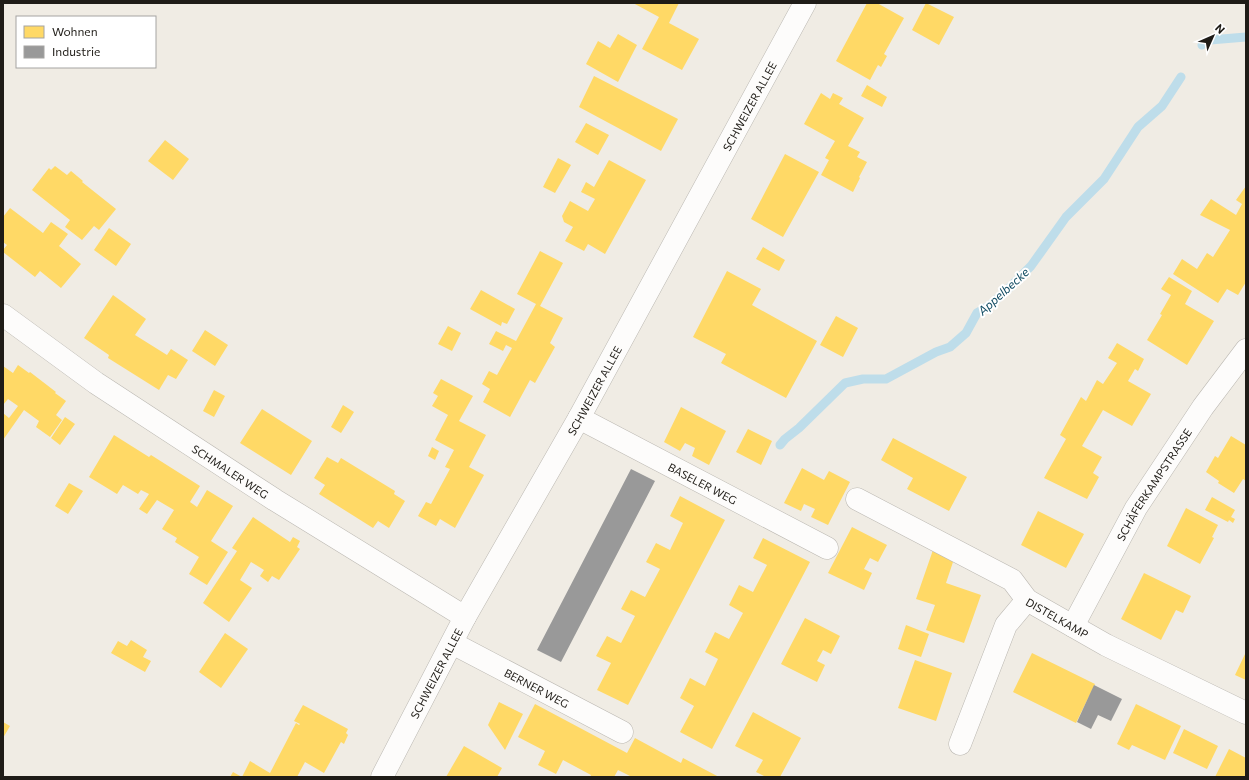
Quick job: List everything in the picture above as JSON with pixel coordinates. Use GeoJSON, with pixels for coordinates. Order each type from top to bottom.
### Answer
{"type":"FeatureCollection","features":[{"type":"Feature","properties":{"kind":"street","name":"SCHWEIZER ALLEE"},"geometry":{"type":"LineString","coordinates":[[382,777],[465,618],[579,418],[805,3]]}},
{"type":"Feature","properties":{"kind":"street","name":"SCHMALER WEG"},"geometry":{"type":"LineString","coordinates":[[3,315],[96,383],[275,500],[465,618]]}},
{"type":"Feature","properties":{"kind":"street","name":"SCHÄFERKAMPSTRASSE"},"geometry":{"type":"LineString","coordinates":[[1073,626],[1136,508],[1203,407],[1246,350]]}},
{"type":"Feature","properties":{"kind":"street","name":"BASELER WEG"},"geometry":{"type":"LineString","coordinates":[[579,418],[827,548]]}},
{"type":"Feature","properties":{"kind":"street","name":"DISTELKAMP"},"geometry":{"type":"LineString","coordinates":[[857,499],[1012,580],[1027,600],[1106,645],[1246,713]]}},
{"type":"Feature","properties":{"kind":"street"},"geometry":{"type":"LineString","coordinates":[[960,744],[1006,625],[1027,600]]}},
{"type":"Feature","properties":{"kind":"street","name":"BERNER WEG"},"geometry":{"type":"LineString","coordinates":[[452,643],[622,732]]}},
{"type":"Feature","properties":{"kind":"building: Wohnen"},"geometry":{"type":"Polygon","coordinates":[[[633,3],[679,3],[669,23],[699,39],[682,70],[642,49],[659,17],[633,3]]]}},
{"type":"Feature","properties":{"kind":"building: Wohnen"},"geometry":{"type":"Polygon","coordinates":[[[867,3],[877,3],[904,18],[884,54],[887,56],[881,67],[878,65],[870,80],[836,61],[867,3]]]}},
{"type":"Feature","properties":{"kind":"building: Wohnen"},"geometry":{"type":"Polygon","coordinates":[[[926,3],[954,17],[939,45],[912,30],[926,3]]]}},
{"type":"Feature","properties":{"kind":"building: Wohnen"},"geometry":{"type":"Polygon","coordinates":[[[618,34],[637,45],[618,82],[586,64],[598,41],[610,48],[618,34]]]}},
{"type":"Feature","properties":{"kind":"building: Wohnen"},"geometry":{"type":"Polygon","coordinates":[[[594,76],[678,119],[661,151],[579,107],[594,76]]]}},
{"type":"Feature","properties":{"kind":"building: Wohnen"},"geometry":{"type":"Polygon","coordinates":[[[867,85],[887,97],[882,107],[861,96],[867,85]]]}},
{"type":"Feature","properties":{"kind":"building: Wohnen"},"geometry":{"type":"Polygon","coordinates":[[[821,93],[830,99],[833,93],[843,98],[839,104],[864,118],[848,146],[860,152],[857,157],[867,162],[853,192],[821,175],[829,160],[825,158],[835,141],[804,124],[821,93]]]}},
{"type":"Feature","properties":{"kind":"building: Wohnen"},"geometry":{"type":"Polygon","coordinates":[[[586,123],[609,135],[598,155],[575,142],[586,123]]]}},
{"type":"Feature","properties":{"kind":"building: Wohnen"},"geometry":{"type":"Polygon","coordinates":[[[165,140],[189,159],[173,180],[148,161],[165,140]]]}},
{"type":"Feature","properties":{"kind":"building: Wohnen"},"geometry":{"type":"Polygon","coordinates":[[[785,154],[819,172],[783,237],[751,219],[785,154]]]}},
{"type":"Feature","properties":{"kind":"building: Wohnen"},"geometry":{"type":"Polygon","coordinates":[[[558,158],[571,165],[555,193],[543,187],[558,158]]]}},
{"type":"Feature","properties":{"kind":"building: Wohnen"},"geometry":{"type":"Polygon","coordinates":[[[609,160],[646,180],[605,254],[588,244],[584,251],[565,241],[573,227],[564,222],[562,216],[570,201],[588,211],[595,199],[581,192],[586,182],[594,187],[609,160]]]}},
{"type":"Feature","properties":{"kind":"building: Wohnen"},"geometry":{"type":"Polygon","coordinates":[[[55,166],[67,175],[71,171],[83,181],[82,182],[116,209],[99,230],[94,226],[82,240],[65,227],[70,220],[32,190],[49,168],[51,170],[55,166]]]}},
{"type":"Feature","properties":{"kind":"building: Wohnen"},"geometry":{"type":"Polygon","coordinates":[[[1246,186],[1246,282],[1238,295],[1227,289],[1218,303],[1173,274],[1182,259],[1197,269],[1207,253],[1213,257],[1230,230],[1200,215],[1211,199],[1236,215],[1242,204],[1236,200],[1246,186]]]}},
{"type":"Feature","properties":{"kind":"building: Wohnen"},"geometry":{"type":"Polygon","coordinates":[[[10,208],[43,233],[51,222],[68,234],[59,246],[81,264],[61,288],[40,271],[35,277],[3,252],[7,245],[3,242],[3,217],[10,208]]]}},
{"type":"Feature","properties":{"kind":"building: Wohnen"},"geometry":{"type":"Polygon","coordinates":[[[109,228],[131,244],[116,266],[94,250],[109,228]]]}},
{"type":"Feature","properties":{"kind":"building: Wohnen"},"geometry":{"type":"Polygon","coordinates":[[[763,247],[785,260],[779,271],[756,259],[763,247]]]}},
{"type":"Feature","properties":{"kind":"building: Wohnen"},"geometry":{"type":"Polygon","coordinates":[[[540,251],[563,263],[540,306],[563,318],[550,343],[555,347],[535,383],[530,380],[510,417],[483,402],[490,389],[482,384],[489,371],[497,375],[512,348],[506,345],[503,351],[489,344],[496,331],[516,341],[536,304],[517,294],[540,251]]]}},
{"type":"Feature","properties":{"kind":"building: Wohnen"},"geometry":{"type":"Polygon","coordinates":[[[727,271],[761,289],[752,305],[817,341],[786,398],[721,363],[726,354],[693,337],[727,271]]]}},
{"type":"Feature","properties":{"kind":"building: Wohnen"},"geometry":{"type":"Polygon","coordinates":[[[1169,277],[1192,291],[1185,304],[1214,321],[1187,365],[1147,340],[1162,315],[1160,314],[1171,295],[1161,289],[1169,277]]]}},
{"type":"Feature","properties":{"kind":"building: Wohnen"},"geometry":{"type":"Polygon","coordinates":[[[481,290],[515,309],[507,324],[502,322],[501,326],[470,309],[481,290]]]}},
{"type":"Feature","properties":{"kind":"building: Wohnen"},"geometry":{"type":"Polygon","coordinates":[[[113,295],[146,319],[135,335],[167,355],[171,349],[188,360],[176,379],[168,375],[159,390],[108,358],[109,355],[84,338],[113,295]]]}},
{"type":"Feature","properties":{"kind":"building: Wohnen"},"geometry":{"type":"Polygon","coordinates":[[[836,316],[858,328],[843,357],[820,345],[836,316]]]}},
{"type":"Feature","properties":{"kind":"building: Wohnen"},"geometry":{"type":"Polygon","coordinates":[[[448,326],[461,333],[452,351],[438,344],[448,326]]]}},
{"type":"Feature","properties":{"kind":"building: Wohnen"},"geometry":{"type":"Polygon","coordinates":[[[205,330],[228,345],[215,366],[192,351],[205,330]]]}},
{"type":"Feature","properties":{"kind":"building: Wohnen"},"geometry":{"type":"Polygon","coordinates":[[[1117,343],[1144,359],[1138,371],[1135,369],[1128,381],[1151,394],[1132,426],[1103,410],[1082,446],[1102,457],[1093,473],[1099,477],[1087,499],[1044,478],[1066,439],[1060,435],[1081,397],[1086,401],[1097,380],[1103,384],[1117,363],[1108,358],[1117,343]]]}},
{"type":"Feature","properties":{"kind":"building: Wohnen"},"geometry":{"type":"Polygon","coordinates":[[[18,365],[29,373],[30,372],[66,401],[56,415],[62,420],[50,437],[36,427],[39,421],[24,410],[3,440],[3,413],[9,418],[18,406],[8,399],[3,405],[3,366],[13,373],[18,365]]]}},
{"type":"Feature","properties":{"kind":"building: Wohnen"},"geometry":{"type":"Polygon","coordinates":[[[441,379],[473,396],[459,421],[486,435],[469,467],[484,475],[455,528],[440,519],[436,526],[418,516],[426,502],[431,504],[450,469],[445,467],[454,450],[435,440],[448,415],[432,406],[438,396],[433,393],[441,379]]]}},
{"type":"Feature","properties":{"kind":"building: Wohnen"},"geometry":{"type":"Polygon","coordinates":[[[214,390],[225,396],[214,417],[203,411],[214,390]]]}},
{"type":"Feature","properties":{"kind":"building: Wohnen"},"geometry":{"type":"Polygon","coordinates":[[[343,405],[354,412],[341,433],[331,427],[343,405]]]}},
{"type":"Feature","properties":{"kind":"building: Wohnen"},"geometry":{"type":"Polygon","coordinates":[[[681,407],[726,431],[709,465],[692,456],[695,448],[685,443],[680,451],[664,442],[681,407]]]}},
{"type":"Feature","properties":{"kind":"building: Wohnen"},"geometry":{"type":"Polygon","coordinates":[[[262,409],[312,441],[291,475],[240,443],[262,409]]]}},
{"type":"Feature","properties":{"kind":"building: Wohnen"},"geometry":{"type":"Polygon","coordinates":[[[65,417],[75,424],[60,445],[51,438],[65,417]]]}},
{"type":"Feature","properties":{"kind":"building: Wohnen"},"geometry":{"type":"Polygon","coordinates":[[[748,429],[772,441],[761,465],[736,452],[748,429]]]}},
{"type":"Feature","properties":{"kind":"building: Wohnen"},"geometry":{"type":"Polygon","coordinates":[[[114,435],[149,457],[151,455],[200,486],[190,502],[197,507],[207,490],[233,506],[211,541],[228,552],[207,585],[189,574],[199,557],[175,542],[177,538],[162,529],[174,510],[157,500],[147,514],[139,509],[149,494],[141,490],[138,494],[123,485],[117,494],[89,477],[114,435]]]}},
{"type":"Feature","properties":{"kind":"building: Wohnen"},"geometry":{"type":"Polygon","coordinates":[[[1231,436],[1246,445],[1246,481],[1243,479],[1234,493],[1218,483],[1219,481],[1206,472],[1215,456],[1218,458],[1231,436]]]}},
{"type":"Feature","properties":{"kind":"building: Wohnen"},"geometry":{"type":"Polygon","coordinates":[[[893,438],[967,477],[949,511],[907,489],[913,478],[881,460],[893,438]]]}},
{"type":"Feature","properties":{"kind":"building: Wohnen"},"geometry":{"type":"Polygon","coordinates":[[[432,447],[439,451],[435,460],[428,456],[432,447]]]}},
{"type":"Feature","properties":{"kind":"building: Wohnen"},"geometry":{"type":"Polygon","coordinates":[[[327,457],[338,463],[341,458],[395,491],[394,494],[405,501],[389,528],[378,521],[373,528],[319,494],[325,485],[314,478],[327,457]]]}},
{"type":"Feature","properties":{"kind":"building: Wohnen"},"geometry":{"type":"Polygon","coordinates":[[[802,468],[824,480],[829,471],[850,482],[828,525],[811,517],[815,509],[804,504],[801,511],[784,503],[802,468]]]}},
{"type":"Feature","properties":{"kind":"building: Wohnen"},"geometry":{"type":"Polygon","coordinates":[[[69,483],[83,491],[68,514],[55,506],[69,483]]]}},
{"type":"Feature","properties":{"kind":"building: Wohnen"},"geometry":{"type":"Polygon","coordinates":[[[680,496],[725,520],[628,705],[597,690],[611,663],[596,656],[607,636],[621,643],[635,616],[621,609],[631,590],[645,597],[660,569],[646,562],[656,543],[670,550],[683,523],[670,516],[680,496]]]}},
{"type":"Feature","properties":{"kind":"building: Wohnen"},"geometry":{"type":"Polygon","coordinates":[[[1212,497],[1235,510],[1231,517],[1235,519],[1233,523],[1205,510],[1212,497]]]}},
{"type":"Feature","properties":{"kind":"building: Wohnen"},"geometry":{"type":"Polygon","coordinates":[[[1186,508],[1218,525],[1212,537],[1214,538],[1200,564],[1167,546],[1186,508]]]}},
{"type":"Feature","properties":{"kind":"building: Wohnen"},"geometry":{"type":"Polygon","coordinates":[[[1038,511],[1084,534],[1066,568],[1021,545],[1038,511]]]}},
{"type":"Feature","properties":{"kind":"building: Wohnen"},"geometry":{"type":"Polygon","coordinates":[[[253,517],[290,542],[293,537],[300,541],[297,547],[300,549],[279,580],[272,576],[268,582],[260,576],[264,570],[251,562],[240,580],[252,588],[229,622],[203,603],[237,551],[232,548],[253,517]]]}},
{"type":"Feature","properties":{"kind":"building: Wohnen"},"geometry":{"type":"Polygon","coordinates":[[[852,527],[887,545],[878,562],[870,558],[864,569],[872,573],[864,590],[828,573],[852,527]]]}},
{"type":"Feature","properties":{"kind":"building: Wohnen"},"geometry":{"type":"Polygon","coordinates":[[[763,538],[810,562],[712,749],[680,732],[694,706],[680,698],[690,678],[705,686],[718,659],[705,652],[715,632],[729,639],[743,613],[729,605],[739,585],[753,592],[767,565],[753,558],[763,538]]]}},
{"type":"Feature","properties":{"kind":"building: Wohnen"},"geometry":{"type":"Polygon","coordinates":[[[933,550],[954,559],[946,583],[981,595],[964,643],[926,630],[935,605],[916,599],[933,550]]]}},
{"type":"Feature","properties":{"kind":"building: Wohnen"},"geometry":{"type":"Polygon","coordinates":[[[1144,573],[1191,596],[1183,613],[1176,610],[1161,640],[1121,619],[1144,573]]]}},
{"type":"Feature","properties":{"kind":"building: Wohnen"},"geometry":{"type":"Polygon","coordinates":[[[805,618],[840,636],[831,654],[823,650],[817,661],[825,665],[817,682],[781,664],[805,618]]]}},
{"type":"Feature","properties":{"kind":"building: Wohnen"},"geometry":{"type":"Polygon","coordinates":[[[906,625],[929,634],[921,657],[898,649],[906,625]]]}},
{"type":"Feature","properties":{"kind":"building: Wohnen"},"geometry":{"type":"Polygon","coordinates":[[[225,633],[248,649],[221,688],[199,672],[225,633]]]}},
{"type":"Feature","properties":{"kind":"building: Wohnen"},"geometry":{"type":"Polygon","coordinates":[[[131,640],[147,650],[143,657],[151,661],[145,672],[111,653],[118,641],[127,646],[131,640]]]}},
{"type":"Feature","properties":{"kind":"building: Wohnen"},"geometry":{"type":"Polygon","coordinates":[[[1246,652],[1246,680],[1235,675],[1246,652]]]}},
{"type":"Feature","properties":{"kind":"building: Wohnen"},"geometry":{"type":"Polygon","coordinates":[[[1032,653],[1095,684],[1076,723],[1013,692],[1032,653]]]}},
{"type":"Feature","properties":{"kind":"building: Wohnen"},"geometry":{"type":"Polygon","coordinates":[[[915,660],[952,673],[936,721],[898,708],[915,660]]]}},
{"type":"Feature","properties":{"kind":"building: Wohnen"},"geometry":{"type":"Polygon","coordinates":[[[499,702],[523,714],[505,750],[488,725],[499,702]]]}},
{"type":"Feature","properties":{"kind":"building: Wohnen"},"geometry":{"type":"Polygon","coordinates":[[[535,704],[627,753],[635,738],[681,763],[683,758],[719,777],[632,777],[618,770],[614,777],[590,777],[591,775],[563,760],[556,774],[538,765],[545,751],[518,737],[535,704]]]}},
{"type":"Feature","properties":{"kind":"building: Wohnen"},"geometry":{"type":"Polygon","coordinates":[[[1136,704],[1181,726],[1165,760],[1132,745],[1129,750],[1117,744],[1136,704]]]}},
{"type":"Feature","properties":{"kind":"building: Wohnen"},"geometry":{"type":"Polygon","coordinates":[[[303,705],[348,729],[346,733],[348,735],[344,744],[341,742],[324,773],[305,762],[297,777],[242,777],[250,761],[270,773],[296,723],[299,725],[300,724],[294,721],[303,705]]]}},
{"type":"Feature","properties":{"kind":"building: Wohnen"},"geometry":{"type":"Polygon","coordinates":[[[753,712],[801,738],[780,777],[766,777],[756,772],[763,760],[735,746],[753,712]]]}},
{"type":"Feature","properties":{"kind":"building: Wohnen"},"geometry":{"type":"Polygon","coordinates":[[[3,722],[10,726],[3,738],[3,722]]]}},
{"type":"Feature","properties":{"kind":"building: Wohnen"},"geometry":{"type":"Polygon","coordinates":[[[1184,729],[1218,746],[1207,769],[1173,753],[1184,729]]]}},
{"type":"Feature","properties":{"kind":"building: Wohnen"},"geometry":{"type":"Polygon","coordinates":[[[464,746],[502,768],[497,777],[446,777],[464,746]]]}},
{"type":"Feature","properties":{"kind":"building: Wohnen"},"geometry":{"type":"Polygon","coordinates":[[[1229,749],[1246,758],[1246,777],[1215,777],[1229,749]]]}},
{"type":"Feature","properties":{"kind":"building: Wohnen"},"geometry":{"type":"Polygon","coordinates":[[[233,772],[242,777],[230,777],[233,772]]]}},
{"type":"Feature","properties":{"kind":"building: Industrie"},"geometry":{"type":"Polygon","coordinates":[[[631,469],[655,481],[561,662],[537,650],[631,469]]]}},
{"type":"Feature","properties":{"kind":"building: Industrie"},"geometry":{"type":"Polygon","coordinates":[[[1094,685],[1122,699],[1111,721],[1098,715],[1091,729],[1077,722],[1094,685]]]}},
{"type":"Feature","properties":{"kind":"waterway","name":"Appelbecke"},"geometry":{"type":"LineString","coordinates":[[1202,45],[1210,40],[1246,37]]}},
{"type":"Feature","properties":{"kind":"waterway","name":"Appelbecke"},"geometry":{"type":"LineString","coordinates":[[780,445],[845,383],[863,379],[886,379],[936,352],[950,347],[966,333],[977,313],[989,306],[1031,266],[1066,217],[1104,179],[1138,127],[1162,106],[1181,77]]}}]}
